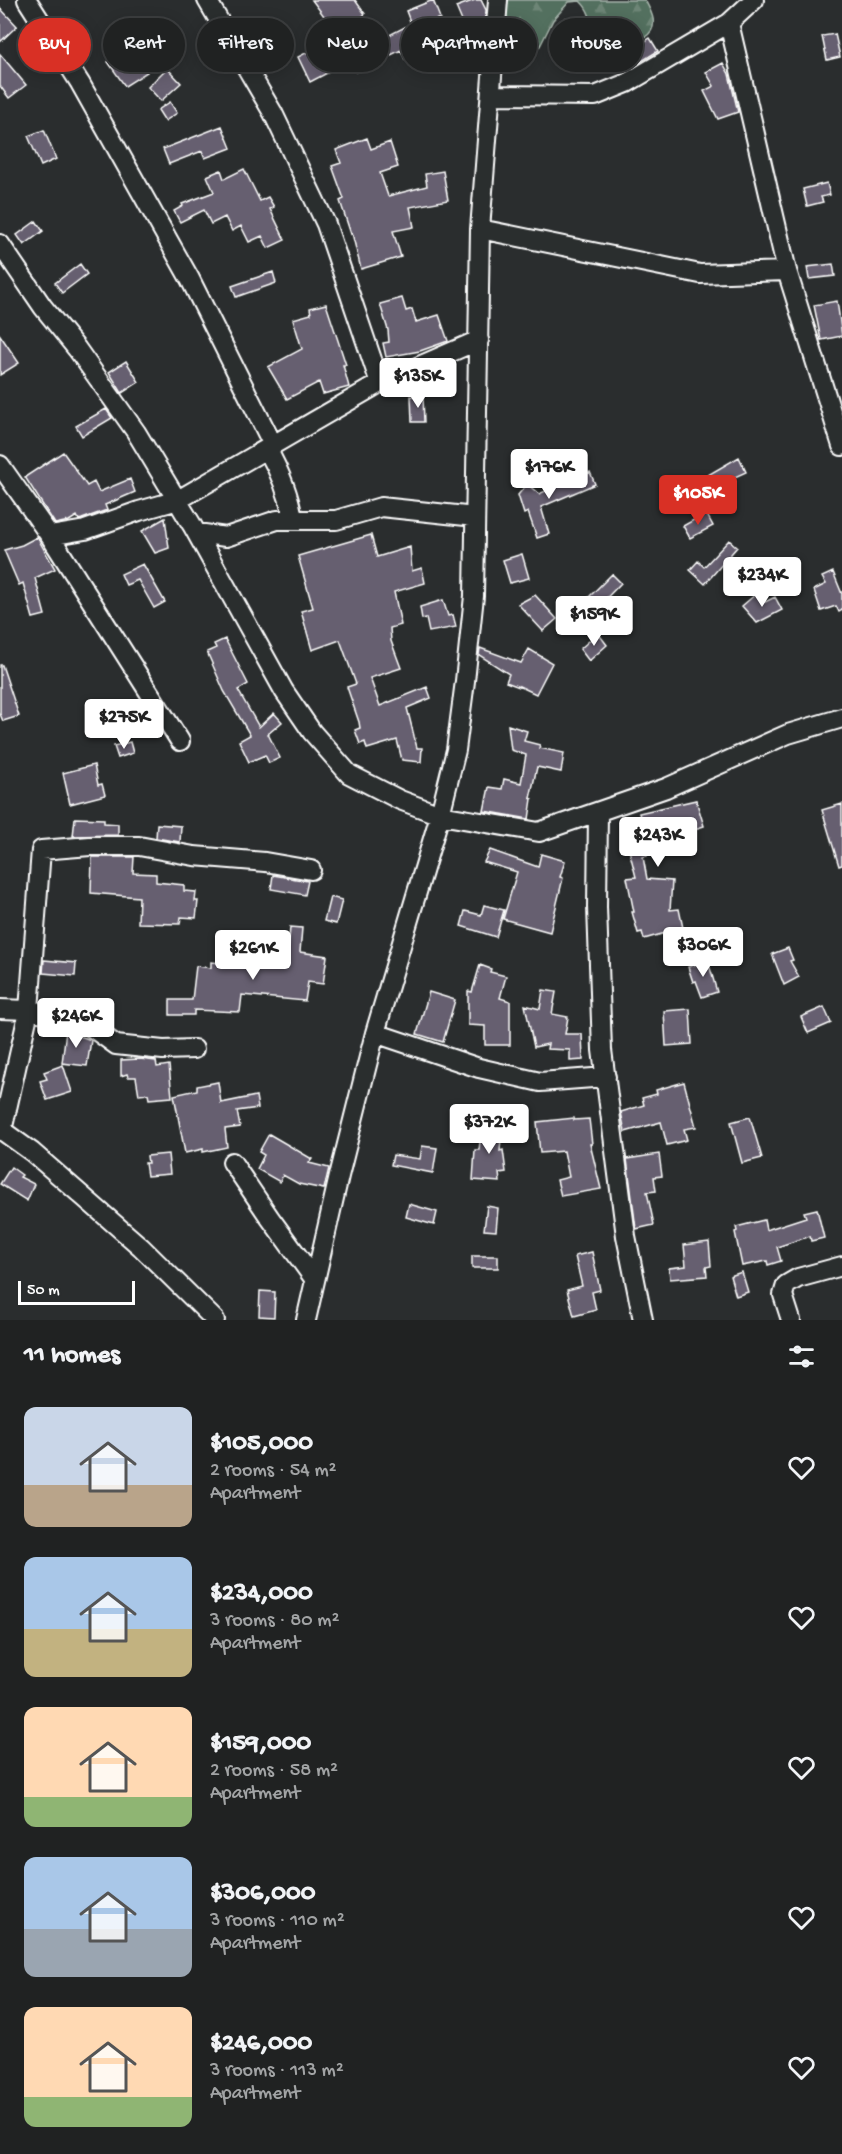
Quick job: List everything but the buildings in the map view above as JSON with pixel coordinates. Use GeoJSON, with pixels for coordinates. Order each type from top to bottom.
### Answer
{"type":"FeatureCollection","features":[{"type":"Feature","properties":{"kind":"street"},"geometry":{"type":"LineString","coordinates":[[27,0],[80,83],[190,279],[270,447],[290,499],[293,519]]}},
{"type":"Feature","properties":{"kind":"street"},"geometry":{"type":"LineString","coordinates":[[207,0],[273,113],[326,224],[380,382]]}},
{"type":"Feature","properties":{"kind":"street"},"geometry":{"type":"LineString","coordinates":[[306,1320],[375,1033],[440,815],[456,750],[474,596],[480,229],[498,0]]}},
{"type":"Feature","properties":{"kind":"street"},"geometry":{"type":"LineString","coordinates":[[491,95],[595,96],[627,83],[729,23],[754,0]]}},
{"type":"Feature","properties":{"kind":"street"},"geometry":{"type":"LineString","coordinates":[[729,23],[787,271],[842,446]]}},
{"type":"Feature","properties":{"kind":"street"},"geometry":{"type":"LineString","coordinates":[[480,229],[700,274],[787,271]]}},
{"type":"Feature","properties":{"kind":"street"},"geometry":{"type":"LineString","coordinates":[[0,244],[43,307],[125,415],[178,500],[284,691],[300,716],[349,774],[392,796],[440,815],[539,832],[666,788],[788,734],[842,718]]}},
{"type":"Feature","properties":{"kind":"street"},"geometry":{"type":"LineString","coordinates":[[50,536],[85,530],[178,500],[380,382],[479,340]]}},
{"type":"Feature","properties":{"kind":"street"},"geometry":{"type":"LineString","coordinates":[[0,465],[50,536],[180,741]]}},
{"type":"Feature","properties":{"kind":"street"},"geometry":{"type":"LineString","coordinates":[[197,533],[226,537],[277,520],[336,520],[381,507],[476,517]]}},
{"type":"Feature","properties":{"kind":"street"},"geometry":{"type":"LineString","coordinates":[[598,812],[602,1050],[626,1236],[643,1320]]}},
{"type":"Feature","properties":{"kind":"street"},"geometry":{"type":"LineString","coordinates":[[216,1320],[141,1247],[32,1152],[1,1130],[29,1010],[41,850],[90,846],[139,846],[194,856],[265,862],[311,870]]}},
{"type":"Feature","properties":{"kind":"street"},"geometry":{"type":"LineString","coordinates":[[0,1009],[29,1010],[82,1021],[116,1045],[163,1050],[194,1049]]}},
{"type":"Feature","properties":{"kind":"street"},"geometry":{"type":"LineString","coordinates":[[375,1033],[479,1068],[540,1082],[606,1077]]}},
{"type":"Feature","properties":{"kind":"street"},"geometry":{"type":"LineString","coordinates":[[232,1162],[315,1280]]}},
{"type":"Feature","properties":{"kind":"street"},"geometry":{"type":"LineString","coordinates":[[791,1320],[783,1295],[786,1285],[798,1278],[842,1266]]}},
{"type":"Feature","properties":{"kind":"green space"},"geometry":{"type":"Polygon","coordinates":[[[498,0],[645,0],[652,15],[653,24],[650,33],[643,38],[643,18],[591,18],[580,1],[569,2],[555,18],[549,18],[549,28],[537,48],[537,18],[497,18],[498,0]]]}}]}
